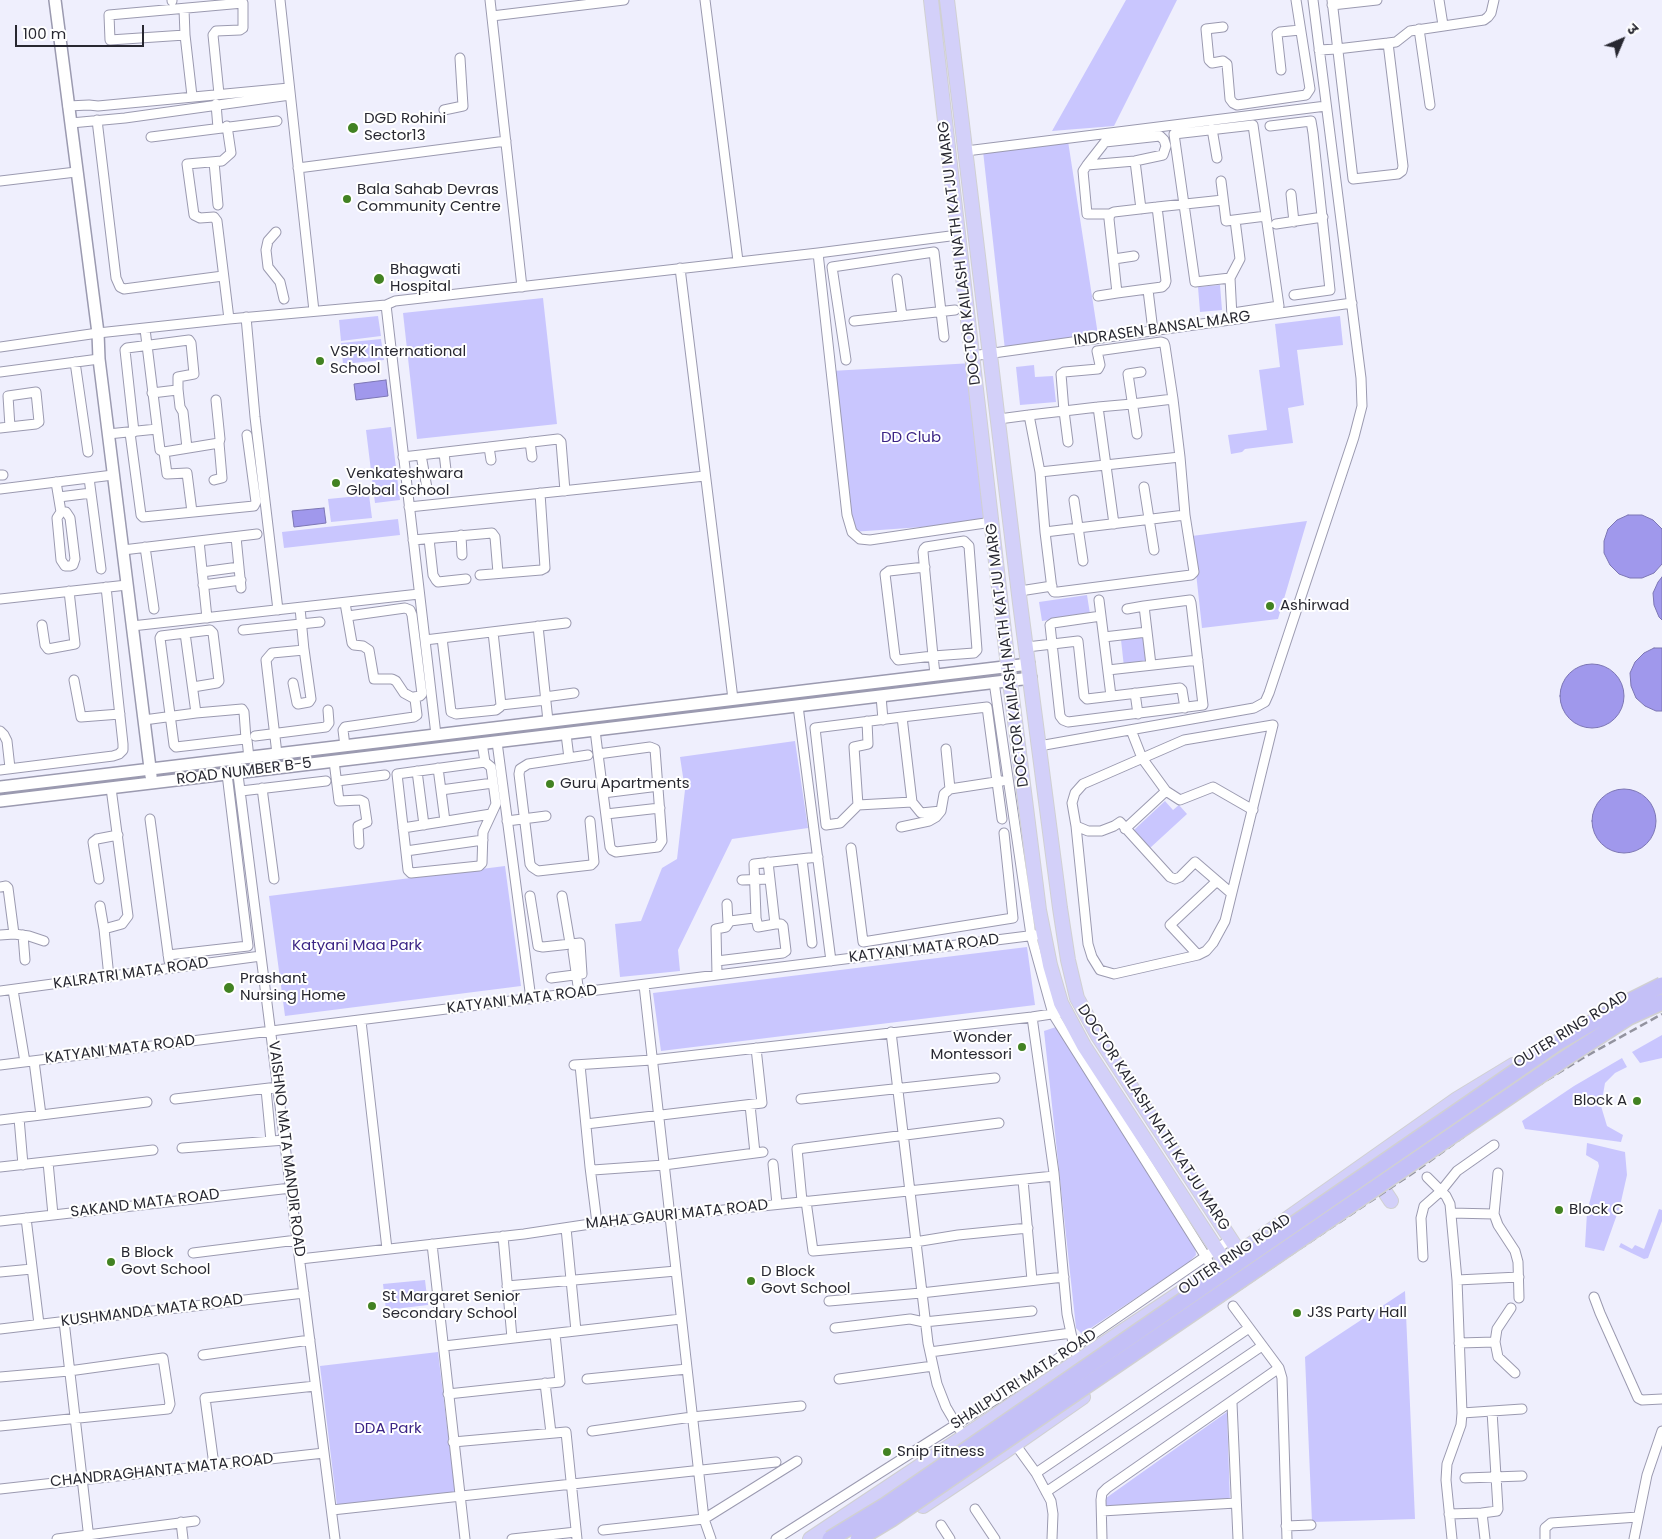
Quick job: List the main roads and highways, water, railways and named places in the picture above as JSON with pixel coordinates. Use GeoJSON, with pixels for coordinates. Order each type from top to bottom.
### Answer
{"type":"FeatureCollection","features":[{"type":"Feature","properties":{"kind":"highway","name":"OUTER RING ROAD"},"geometry":{"type":"LineString","coordinates":[[830,1539],[886,1505],[1557,1043],[1626,1003],[1662,985]]}},
{"type":"Feature","properties":{"kind":"highway","name":"OUTER RING ROAD"},"geometry":{"type":"LineString","coordinates":[[858,1539],[891,1519],[1564,1059],[1629,1017],[1662,1002]]}},
{"type":"Feature","properties":{"kind":"main road","name":"DOCTOR KAILASH NATH KATJU MARG"},"geometry":{"type":"LineString","coordinates":[[930,0],[1010,681],[1016,779],[1039,910],[1038,935],[1053,974],[1061,1003],[1059,1012],[1116,1094],[1211,1253],[1225,1262]]}},
{"type":"Feature","properties":{"kind":"main road","name":"DOCTOR KAILASH NATH KATJU MARG"},"geometry":{"type":"LineString","coordinates":[[947,0],[1039,746],[1060,908],[1076,998],[1130,1086],[1239,1252]]}},
{"type":"Feature","properties":{"kind":"main road","name":"OUTER RING ROAD"},"geometry":{"type":"LineString","coordinates":[[810,1539],[964,1437],[1037,1380],[1076,1355],[1092,1351],[1213,1271],[1457,1099],[1625,996],[1662,977]]}},
{"type":"Feature","properties":{"kind":"main road","name":"OUTER RING ROAD"},"geometry":{"type":"LineString","coordinates":[[872,1539],[1015,1444],[1556,1069],[1612,1034],[1662,1008]]}},
{"type":"Feature","properties":{"kind":"main road"},"geometry":{"type":"LineString","coordinates":[[1116,1094],[1130,1086]]}},
{"type":"Feature","properties":{"kind":"main road"},"geometry":{"type":"LineString","coordinates":[[1379,1154],[1396,1179]]}},
{"type":"Feature","properties":{"kind":"main road"},"geometry":{"type":"LineString","coordinates":[[1383,1189],[1392,1201]]}},
{"type":"Feature","properties":{"kind":"main road"},"geometry":{"type":"LineString","coordinates":[[1092,1351],[1109,1378]]}},
{"type":"Feature","properties":{"kind":"railway"},"geometry":{"type":"LineString","coordinates":[[872,1539],[1419,1169],[1513,1101],[1583,1058],[1662,1014]]}},
{"type":"Feature","properties":{"kind":"place","name":"DGD Rohini Sector13"},"geometry":{"type":"Point","coordinates":[353,128]}},
{"type":"Feature","properties":{"kind":"place","name":"Bala Sahab Devras Community Centre"},"geometry":{"type":"Point","coordinates":[347,199]}},
{"type":"Feature","properties":{"kind":"place","name":"Bhagwati Hospital"},"geometry":{"type":"Point","coordinates":[379,279]}},
{"type":"Feature","properties":{"kind":"place","name":"VSPK International School"},"geometry":{"type":"Point","coordinates":[320,361]}},
{"type":"Feature","properties":{"kind":"place","name":"Venkateshwara Global School"},"geometry":{"type":"Point","coordinates":[336,483]}},
{"type":"Feature","properties":{"kind":"place","name":"Ashirwad"},"geometry":{"type":"Point","coordinates":[1270,606]}},
{"type":"Feature","properties":{"kind":"place","name":"Guru Apartments"},"geometry":{"type":"Point","coordinates":[550,784]}},
{"type":"Feature","properties":{"kind":"place","name":"Prashant Nursing Home"},"geometry":{"type":"Point","coordinates":[229,988]}},
{"type":"Feature","properties":{"kind":"place","name":"Wonder Montessori"},"geometry":{"type":"Point","coordinates":[1022,1047]}},
{"type":"Feature","properties":{"kind":"place","name":"Block A"},"geometry":{"type":"Point","coordinates":[1637,1101]}},
{"type":"Feature","properties":{"kind":"place","name":"Block C"},"geometry":{"type":"Point","coordinates":[1559,1210]}},
{"type":"Feature","properties":{"kind":"place","name":"B Block Govt School"},"geometry":{"type":"Point","coordinates":[111,1262]}},
{"type":"Feature","properties":{"kind":"place","name":"D Block Govt School"},"geometry":{"type":"Point","coordinates":[751,1281]}},
{"type":"Feature","properties":{"kind":"place","name":"St Margaret Senior Secondary School"},"geometry":{"type":"Point","coordinates":[372,1306]}},
{"type":"Feature","properties":{"kind":"place","name":"J3S Party Hall"},"geometry":{"type":"Point","coordinates":[1297,1313]}},
{"type":"Feature","properties":{"kind":"place","name":"Snip Fitness"},"geometry":{"type":"Point","coordinates":[887,1452]}},
{"type":"Feature","properties":{"kind":"park label","name":"DD Club"},"geometry":{"type":"Point","coordinates":[911,438]}},
{"type":"Feature","properties":{"kind":"park label","name":"Katyani Maa Park"},"geometry":{"type":"Point","coordinates":[357,946]}},
{"type":"Feature","properties":{"kind":"park label","name":"DDA Park"},"geometry":{"type":"Point","coordinates":[388,1429]}}]}
